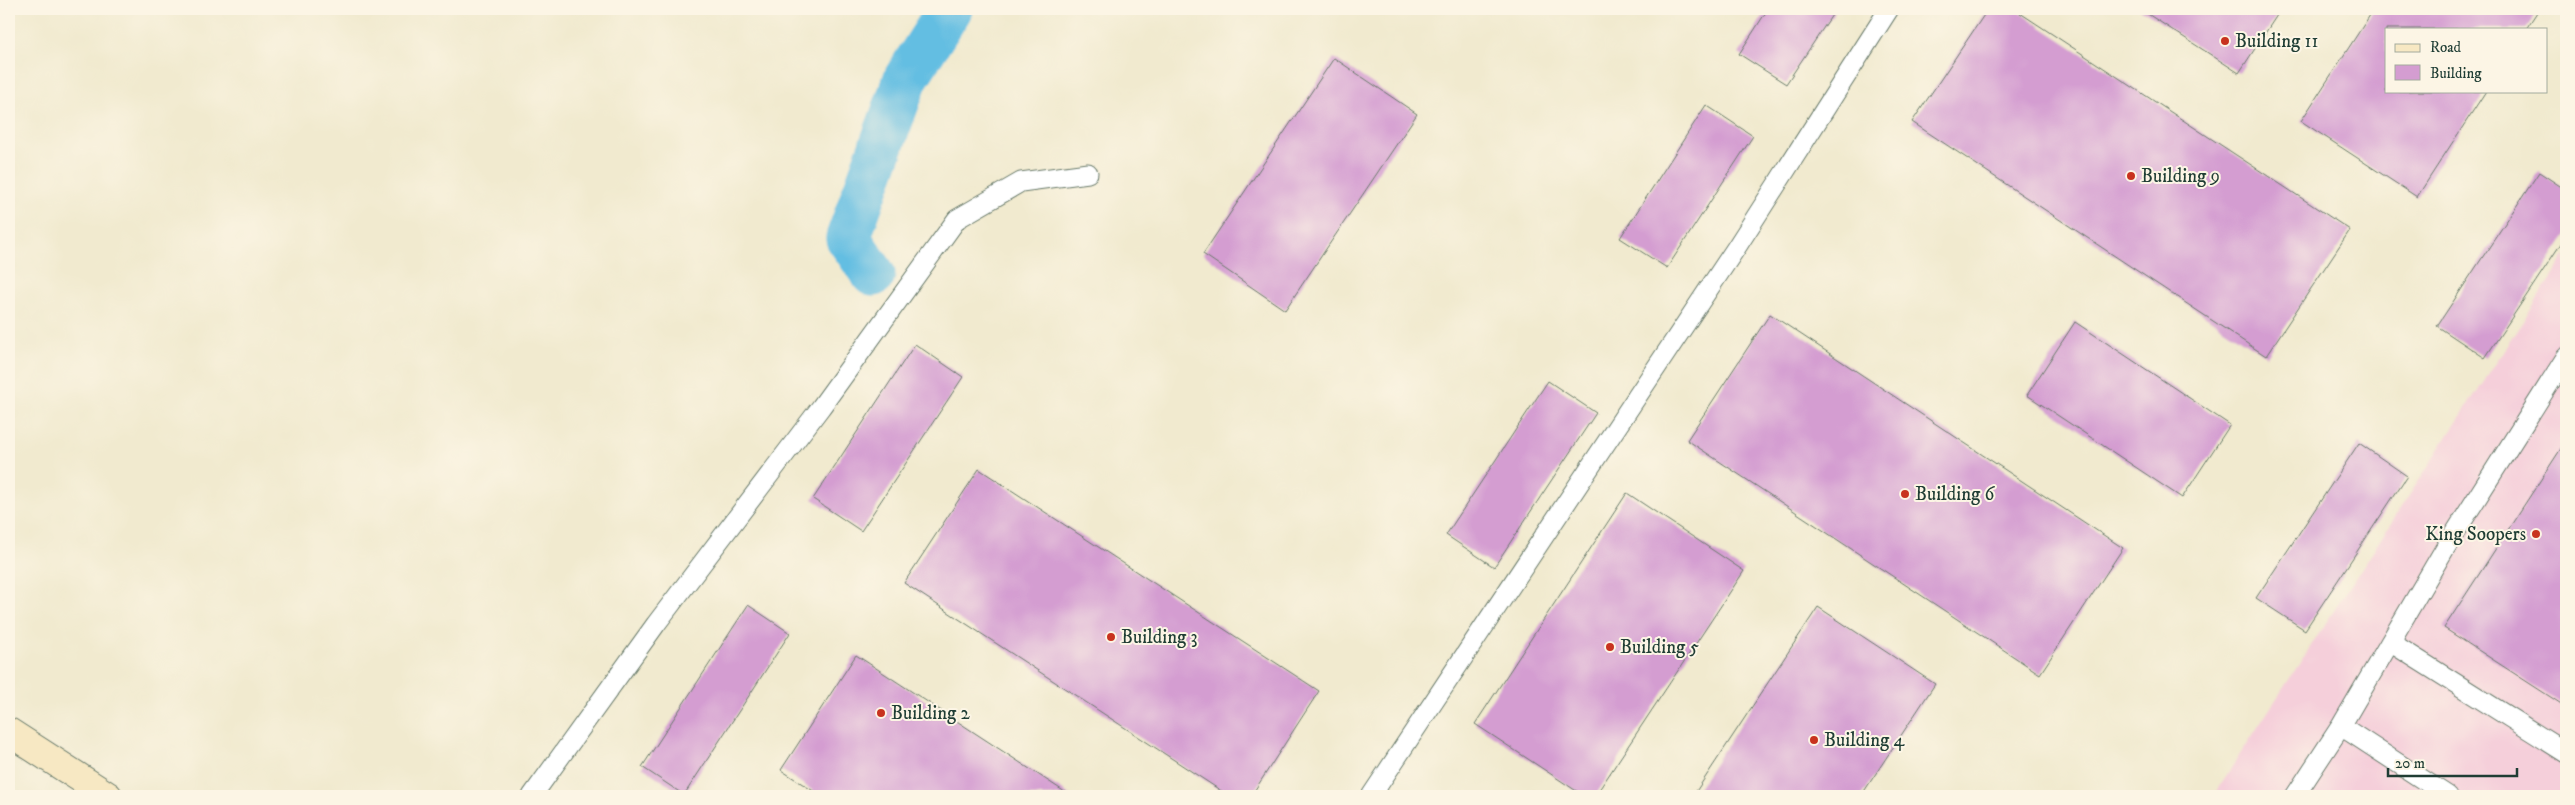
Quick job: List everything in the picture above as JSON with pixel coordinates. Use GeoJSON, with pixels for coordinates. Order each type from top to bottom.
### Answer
{"type":"FeatureCollection","features":[{"type":"Feature","properties":{"kind":"main road"},"geometry":{"type":"LineString","coordinates":[[9,732],[108,796]]}},
{"type":"Feature","properties":{"kind":"lane"},"geometry":{"type":"LineString","coordinates":[[1371,796],[1736,248],[1889,9]]}},
{"type":"Feature","properties":{"kind":"lane"},"geometry":{"type":"LineString","coordinates":[[532,796],[656,624],[821,408],[957,219],[1022,182],[1088,174]]}},
{"type":"Feature","properties":{"kind":"lane"},"geometry":{"type":"LineString","coordinates":[[2295,796],[2341,726],[2444,550],[2566,357]]}},
{"type":"Feature","properties":{"kind":"lane"},"geometry":{"type":"LineString","coordinates":[[2390,642],[2566,753]]}},
{"type":"Feature","properties":{"kind":"lane"},"geometry":{"type":"LineString","coordinates":[[2341,726],[2448,796]]}},
{"type":"Feature","properties":{"kind":"shaded area"},"geometry":{"type":"Polygon","coordinates":[[[2566,255],[2566,796],[2213,796],[2566,255]]]}},
{"type":"Feature","properties":{"kind":"building"},"geometry":{"type":"Polygon","coordinates":[[[1768,9],[1836,9],[1786,84],[1739,54],[1768,9]]]}},
{"type":"Feature","properties":{"kind":"building","name":"Building 9"},"geometry":{"type":"Polygon","coordinates":[[[1988,9],[2014,9],[2350,230],[2266,356],[1912,122],[1988,9]]]}},
{"type":"Feature","properties":{"kind":"building","name":"Building 11"},"geometry":{"type":"Polygon","coordinates":[[[2140,9],[2281,9],[2239,73],[2140,9]]]}},
{"type":"Feature","properties":{"kind":"building"},"geometry":{"type":"Polygon","coordinates":[[[2374,9],[2539,9],[2527,28],[2385,28],[2385,92],[2485,92],[2417,197],[2301,121],[2374,9]]]}},
{"type":"Feature","properties":{"kind":"building"},"geometry":{"type":"Polygon","coordinates":[[[1334,58],[1417,114],[1285,310],[1203,254],[1334,58]]]}},
{"type":"Feature","properties":{"kind":"building"},"geometry":{"type":"Polygon","coordinates":[[[1706,105],[1753,136],[1667,268],[1620,238],[1706,105]]]}},
{"type":"Feature","properties":{"kind":"building"},"geometry":{"type":"Polygon","coordinates":[[[2539,172],[2566,190],[2566,236],[2485,358],[2437,326],[2539,172]]]}},
{"type":"Feature","properties":{"kind":"building","name":"Building 6"},"geometry":{"type":"Polygon","coordinates":[[[1770,314],[2123,548],[2040,674],[1687,440],[1770,314]]]}},
{"type":"Feature","properties":{"kind":"building"},"geometry":{"type":"Polygon","coordinates":[[[2075,322],[2230,425],[2182,498],[2027,395],[2075,322]]]}},
{"type":"Feature","properties":{"kind":"building"},"geometry":{"type":"Polygon","coordinates":[[[915,344],[963,377],[861,531],[813,499],[915,344]]]}},
{"type":"Feature","properties":{"kind":"building"},"geometry":{"type":"Polygon","coordinates":[[[1548,381],[1596,413],[1494,567],[1446,535],[1548,381]]]}},
{"type":"Feature","properties":{"kind":"building","name":"King Soopers"},"geometry":{"type":"Polygon","coordinates":[[[2566,441],[2566,707],[2444,628],[2566,441]]]}},
{"type":"Feature","properties":{"kind":"building"},"geometry":{"type":"Polygon","coordinates":[[[2359,443],[2407,476],[2305,630],[2256,598],[2359,443]]]}},
{"type":"Feature","properties":{"kind":"building","name":"Building 3"},"geometry":{"type":"Polygon","coordinates":[[[979,469],[1319,691],[1251,796],[1229,796],[904,583],[979,469]]]}},
{"type":"Feature","properties":{"kind":"building","name":"Building 5"},"geometry":{"type":"Polygon","coordinates":[[[1627,493],[1744,571],[1595,796],[1584,796],[1475,724],[1627,493]]]}},
{"type":"Feature","properties":{"kind":"building"},"geometry":{"type":"Polygon","coordinates":[[[748,605],[790,633],[684,795],[642,767],[748,605]]]}},
{"type":"Feature","properties":{"kind":"building","name":"Building 4"},"geometry":{"type":"Polygon","coordinates":[[[1818,607],[1935,684],[1861,796],[1693,796],[1818,607]]]}},
{"type":"Feature","properties":{"kind":"building","name":"Building 2"},"geometry":{"type":"Polygon","coordinates":[[[856,655],[1071,796],[821,796],[781,770],[856,655]]]}},
{"type":"Feature","properties":{"kind":"waterway"},"geometry":{"type":"LineString","coordinates":[[873,274],[848,238],[906,78],[950,9]]}},
{"type":"Feature","properties":{"kind":"place","name":"Building 11"},"geometry":{"type":"Point","coordinates":[2225,41]}},
{"type":"Feature","properties":{"kind":"place","name":"Building 9"},"geometry":{"type":"Point","coordinates":[2131,176]}},
{"type":"Feature","properties":{"kind":"place","name":"Building 6"},"geometry":{"type":"Point","coordinates":[1905,494]}},
{"type":"Feature","properties":{"kind":"place","name":"King Soopers"},"geometry":{"type":"Point","coordinates":[2536,534]}},
{"type":"Feature","properties":{"kind":"place","name":"Building 3"},"geometry":{"type":"Point","coordinates":[1111,637]}},
{"type":"Feature","properties":{"kind":"place","name":"Building 5"},"geometry":{"type":"Point","coordinates":[1610,647]}},
{"type":"Feature","properties":{"kind":"place","name":"Building 2"},"geometry":{"type":"Point","coordinates":[881,713]}},
{"type":"Feature","properties":{"kind":"place","name":"Building 4"},"geometry":{"type":"Point","coordinates":[1814,740]}}]}
